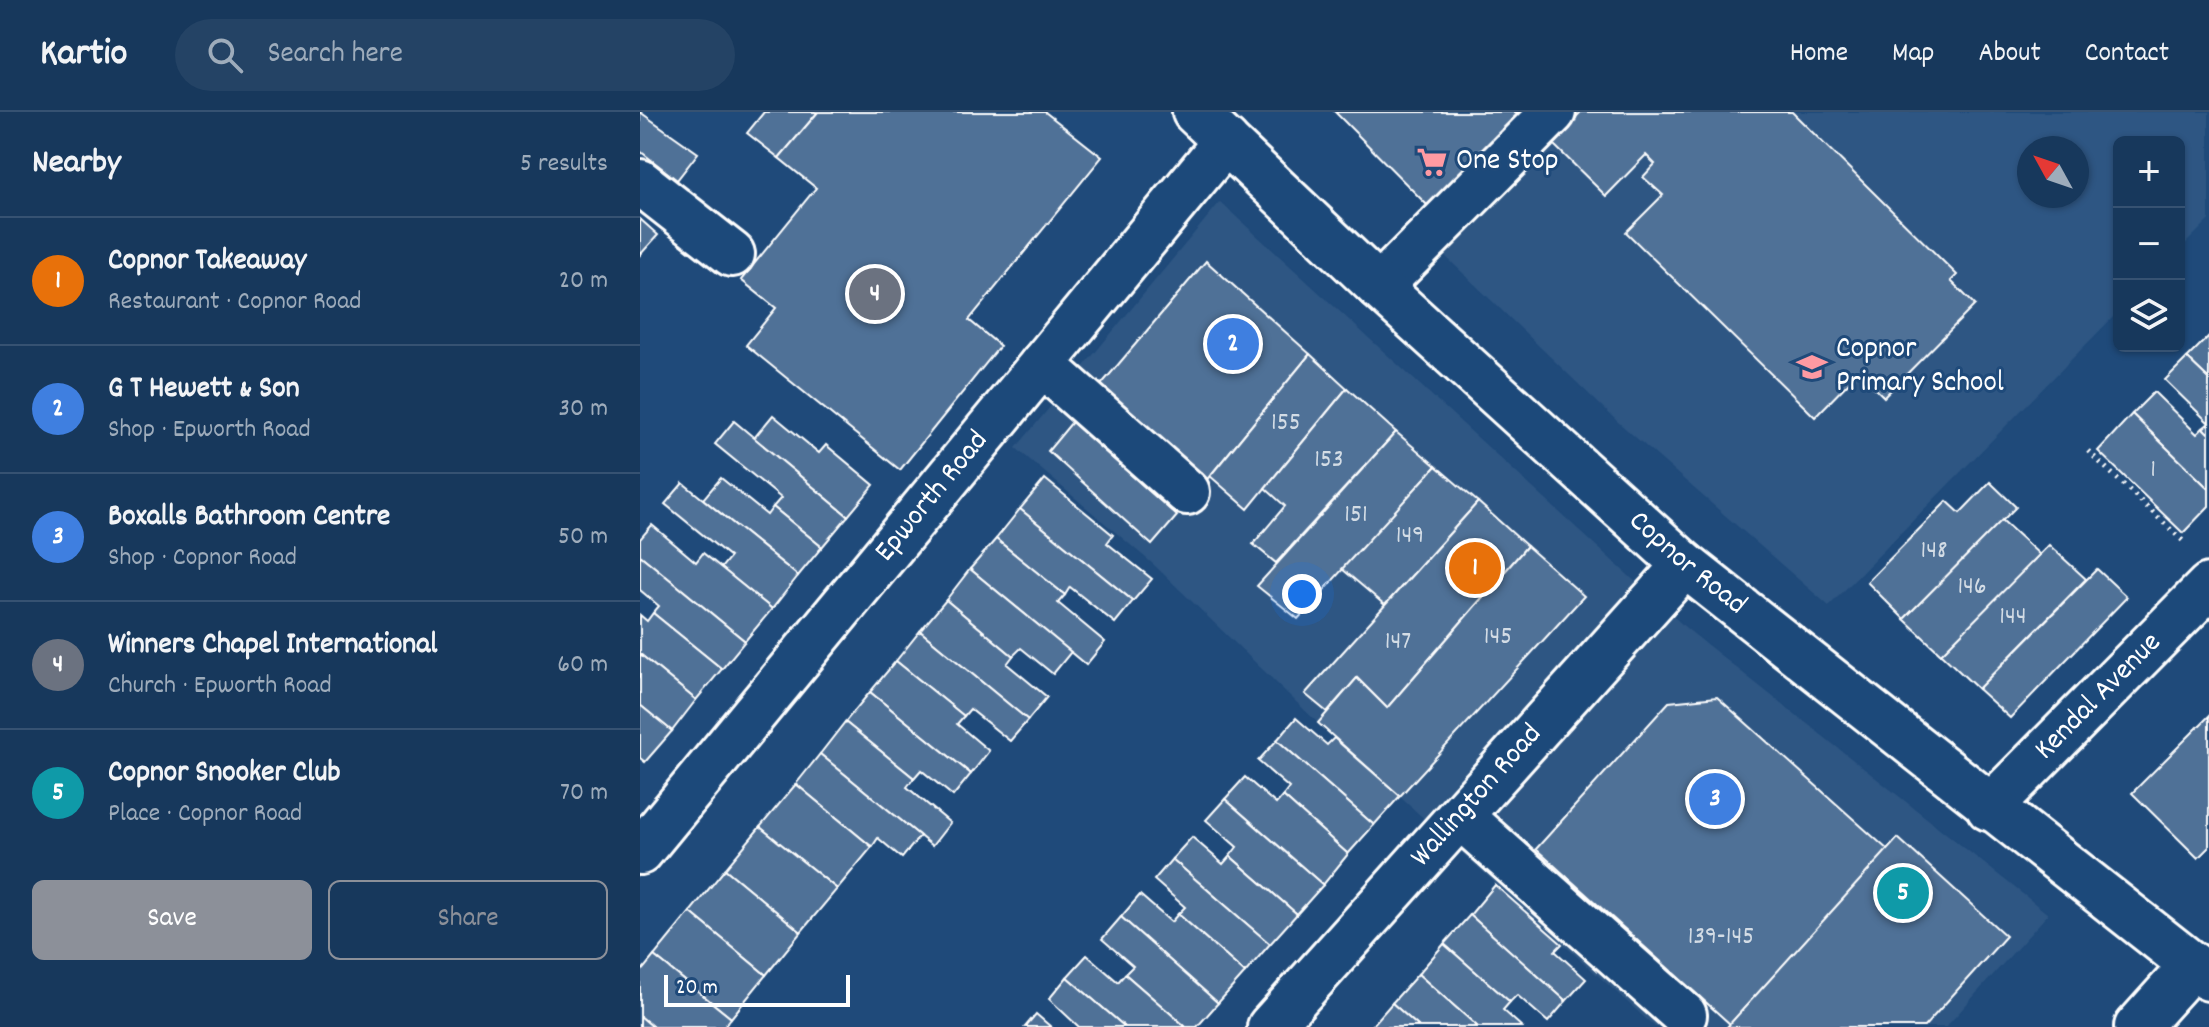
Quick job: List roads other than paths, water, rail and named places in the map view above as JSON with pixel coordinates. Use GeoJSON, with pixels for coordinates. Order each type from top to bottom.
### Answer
{"type":"FeatureCollection","features":[{"type":"Feature","properties":{"kind":"street"},"geometry":{"type":"LineString","coordinates":[[1379,287],[1553,112]]}},
{"type":"Feature","properties":{"kind":"street","name":"Copnor Road"},"geometry":{"type":"LineString","coordinates":[[1211,126],[1379,287],[1685,565],[1989,808],[2201,972]]}},
{"type":"Feature","properties":{"kind":"street","name":"Epworth Road"},"geometry":{"type":"LineString","coordinates":[[640,852],[1042,364],[1211,126]]}},
{"type":"Feature","properties":{"kind":"street"},"geometry":{"type":"LineString","coordinates":[[640,182],[732,254]]}},
{"type":"Feature","properties":{"kind":"street"},"geometry":{"type":"LineString","coordinates":[[1042,364],[1187,492]]}},
{"type":"Feature","properties":{"kind":"street","name":"Wallington Road"},"geometry":{"type":"LineString","coordinates":[[1270,1027],[1685,565]]}},
{"type":"Feature","properties":{"kind":"street","name":"Kendal Avenue"},"geometry":{"type":"LineString","coordinates":[[1989,808],[2209,586]]}},
{"type":"Feature","properties":{"kind":"street"},"geometry":{"type":"LineString","coordinates":[[1460,816],[1684,1015]]}},
{"type":"Feature","properties":{"kind":"street"},"geometry":{"type":"LineString","coordinates":[[2137,1027],[2201,972]]}},
{"type":"Feature","properties":{"kind":"place","name":"One Stop"},"geometry":{"type":"Point","coordinates":[1432,162]}},
{"type":"Feature","properties":{"kind":"place","name":"Winners Chapel International"},"geometry":{"type":"Point","coordinates":[875,294]}},
{"type":"Feature","properties":{"kind":"place","name":"G T Hewett & Son"},"geometry":{"type":"Point","coordinates":[1233,344]}},
{"type":"Feature","properties":{"kind":"place","name":"Copnor Primary School"},"geometry":{"type":"Point","coordinates":[1812,367]}},
{"type":"Feature","properties":{"kind":"place","name":"Copnor Takeaway"},"geometry":{"type":"Point","coordinates":[1475,568]}},
{"type":"Feature","properties":{"kind":"place","name":"Boxalls Bathroom Centre"},"geometry":{"type":"Point","coordinates":[1715,799]}},
{"type":"Feature","properties":{"kind":"place","name":"Copnor Snooker Club"},"geometry":{"type":"Point","coordinates":[1903,893]}}]}
